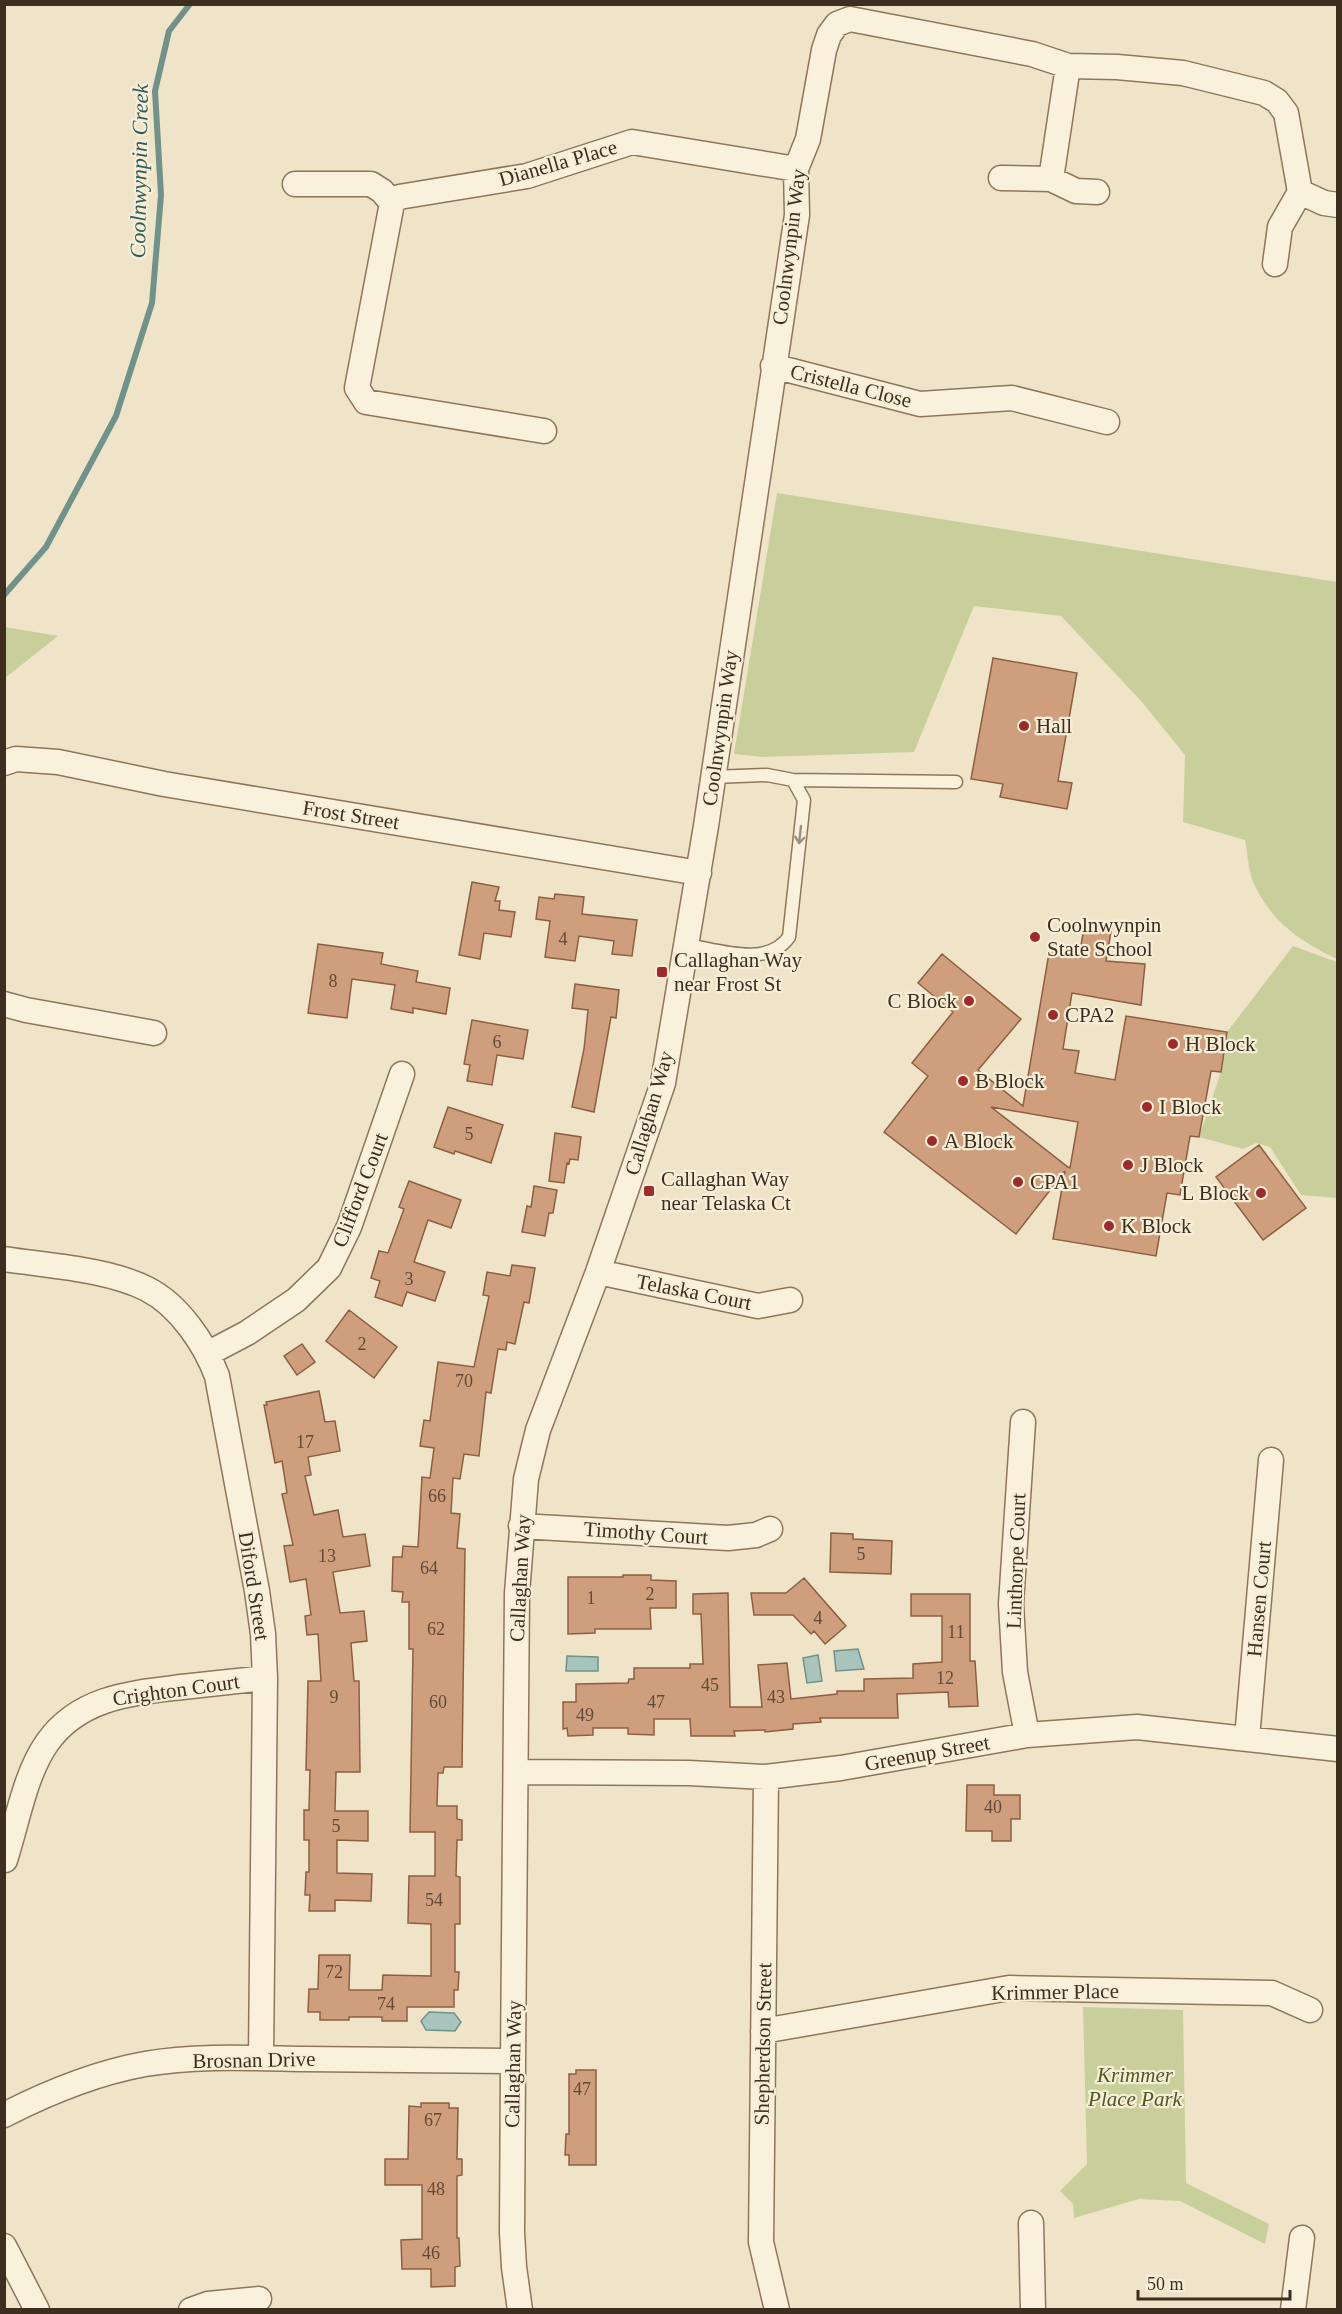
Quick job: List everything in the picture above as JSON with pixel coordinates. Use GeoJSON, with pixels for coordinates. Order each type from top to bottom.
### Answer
{"type":"FeatureCollection","features":[{"type":"Feature","properties":{"kind":"street","name":"Coolnwynpin Way"},"geometry":{"type":"LineString","coordinates":[[699,873],[796,215],[796,170],[808,140],[824,50],[829,35],[837,24],[850,19],[1032,54],[1068,66],[1117,67],[1183,74],[1264,93],[1276,101],[1286,113],[1300,192]]}},
{"type":"Feature","properties":{"kind":"street"},"geometry":{"type":"LineString","coordinates":[[1051,179],[1068,66]]}},
{"type":"Feature","properties":{"kind":"street","name":"Dianella Place"},"geometry":{"type":"LineString","coordinates":[[392,203],[399,197],[527,176],[632,142],[796,170]]}},
{"type":"Feature","properties":{"kind":"street"},"geometry":{"type":"LineString","coordinates":[[1001,178],[1051,179],[1076,192],[1097,192]]}},
{"type":"Feature","properties":{"kind":"street"},"geometry":{"type":"LineString","coordinates":[[295,184],[371,184],[382,191],[392,203],[357,388],[366,402],[544,431]]}},
{"type":"Feature","properties":{"kind":"street"},"geometry":{"type":"LineString","coordinates":[[1275,264],[1280,227],[1300,192],[1324,203],[1338,205]]}},
{"type":"Feature","properties":{"kind":"street","name":"Cristella Close"},"geometry":{"type":"LineString","coordinates":[[773,366],[920,404],[1012,398],[1107,422]]}},
{"type":"Feature","properties":{"kind":"street","name":"Frost Street"},"geometry":{"type":"LineString","coordinates":[[4,762],[16,759],[58,762],[164,784],[699,873]]}},
{"type":"Feature","properties":{"kind":"street","name":"Callaghan Way"},"geometry":{"type":"LineString","coordinates":[[520,2310],[512,2232],[513,2061],[517,1593],[526,1479],[538,1430],[598,1272],[663,1083],[699,873]]}},
{"type":"Feature","properties":{"kind":"street"},"geometry":{"type":"LineString","coordinates":[[4,1004],[154,1033]]}},
{"type":"Feature","properties":{"kind":"street","name":"Clifford Court"},"geometry":{"type":"LineString","coordinates":[[209,1353],[247,1333],[296,1300],[329,1268],[349,1227],[402,1074]]}},
{"type":"Feature","properties":{"kind":"street","name":"Diford Street"},"geometry":{"type":"LineString","coordinates":[[4,1258],[111,1275],[149,1290],[182,1317],[209,1353],[218,1376],[263,1634],[265,1678],[261,2058]]}},
{"type":"Feature","properties":{"kind":"street","name":"Telaska Court"},"geometry":{"type":"LineString","coordinates":[[598,1272],[758,1306],[790,1300]]}},
{"type":"Feature","properties":{"kind":"street","name":"Linthorpe Court"},"geometry":{"type":"LineString","coordinates":[[1023,1422],[1011,1604],[1015,1672],[1026,1735]]}},
{"type":"Feature","properties":{"kind":"street","name":"Hansen Court"},"geometry":{"type":"LineString","coordinates":[[1247,1738],[1271,1460]]}},
{"type":"Feature","properties":{"kind":"street","name":"Timothy Court"},"geometry":{"type":"LineString","coordinates":[[521,1526],[728,1538],[756,1535],[770,1529]]}},
{"type":"Feature","properties":{"kind":"street","name":"Crighton Court"},"geometry":{"type":"LineString","coordinates":[[5,1860],[32,1771],[47,1743],[63,1724],[101,1701],[128,1693],[265,1678]]}},
{"type":"Feature","properties":{"kind":"street","name":"Greenup Street"},"geometry":{"type":"LineString","coordinates":[[516,1772],[688,1773],[766,1777],[841,1768],[1026,1735],[1137,1726],[1338,1749]]}},
{"type":"Feature","properties":{"kind":"street","name":"Shepherdson Street"},"geometry":{"type":"LineString","coordinates":[[766,1777],[760,2242],[777,2310]]}},
{"type":"Feature","properties":{"kind":"street","name":"Krimmer Place"},"geometry":{"type":"LineString","coordinates":[[763,2031],[1009,1988],[1272,1993],[1310,2010]]}},
{"type":"Feature","properties":{"kind":"street","name":"Brosnan Drive"},"geometry":{"type":"LineString","coordinates":[[4,2115],[51,2092],[97,2076],[145,2064],[261,2058],[513,2061]]}},
{"type":"Feature","properties":{"kind":"street"},"geometry":{"type":"LineString","coordinates":[[1031,2223],[1033,2310]]}},
{"type":"Feature","properties":{"kind":"street"},"geometry":{"type":"LineString","coordinates":[[1293,2310],[1302,2238]]}},
{"type":"Feature","properties":{"kind":"street"},"geometry":{"type":"LineString","coordinates":[[4,2246],[37,2310]]}},
{"type":"Feature","properties":{"kind":"street"},"geometry":{"type":"LineString","coordinates":[[191,2310],[208,2304],[259,2298]]}},
{"type":"Feature","properties":{"kind":"lane"},"geometry":{"type":"LineString","coordinates":[[713,777],[767,775],[793,780],[956,782]]}},
{"type":"Feature","properties":{"kind":"lane"},"geometry":{"type":"LineString","coordinates":[[687,945],[756,956],[781,948],[789,937],[804,800],[793,780]]}},
{"type":"Feature","properties":{"kind":"green space"},"geometry":{"type":"Polygon","coordinates":[[[777,493],[1337,582],[1337,959],[1300,938],[1270,911],[1253,881],[1245,840],[1183,822],[1185,755],[1142,702],[1061,616],[974,606],[914,752],[763,757],[734,754],[777,493]]]}},
{"type":"Feature","properties":{"kind":"green space"},"geometry":{"type":"Polygon","coordinates":[[[5,627],[58,636],[5,678],[5,627]]]}},
{"type":"Feature","properties":{"kind":"green space"},"geometry":{"type":"Polygon","coordinates":[[[1293,946],[1337,962],[1337,1198],[1301,1195],[1270,1147],[1256,1143],[1243,1149],[1199,1137],[1221,1072],[1227,1032],[1293,946]]]}},
{"type":"Feature","properties":{"kind":"green space","name":"Krimmer Place Park"},"geometry":{"type":"Polygon","coordinates":[[[1083,2007],[1183,2010],[1186,2183],[1269,2224],[1265,2244],[1180,2201],[1139,2199],[1074,2218],[1073,2204],[1060,2191],[1087,2164],[1083,2007]]]}},
{"type":"Feature","properties":{"kind":"water"},"geometry":{"type":"Polygon","coordinates":[[[858,1649],[864,1669],[836,1671],[834,1651],[858,1649]]]}},
{"type":"Feature","properties":{"kind":"water"},"geometry":{"type":"Polygon","coordinates":[[[818,1655],[822,1681],[807,1683],[803,1658],[818,1655]]]}},
{"type":"Feature","properties":{"kind":"water"},"geometry":{"type":"Polygon","coordinates":[[[567,1656],[598,1657],[598,1671],[566,1671],[567,1656]]]}},
{"type":"Feature","properties":{"kind":"water"},"geometry":{"type":"Polygon","coordinates":[[[429,2012],[454,2013],[461,2022],[455,2031],[426,2030],[421,2021],[429,2012]]]}},
{"type":"Feature","properties":{"kind":"building","name":"Hall"},"geometry":{"type":"Polygon","coordinates":[[[993,658],[1077,673],[1058,781],[1072,783],[1067,809],[1000,797],[1003,784],[971,779],[993,658]]]}},
{"type":"Feature","properties":{"kind":"building"},"geometry":{"type":"Polygon","coordinates":[[[472,882],[499,887],[495,901],[500,901],[499,910],[515,912],[511,937],[484,933],[480,959],[459,955],[472,882]]]}},
{"type":"Feature","properties":{"kind":"building"},"geometry":{"type":"Polygon","coordinates":[[[555,894],[584,897],[582,914],[637,920],[632,956],[612,954],[614,941],[579,936],[575,961],[545,957],[550,921],[536,919],[539,897],[554,899],[555,894]]]}},
{"type":"Feature","properties":{"kind":"building"},"geometry":{"type":"Polygon","coordinates":[[[1085,922],[1112,926],[1106,961],[1145,964],[1141,1005],[1072,993],[1063,1049],[1079,1051],[1075,1073],[1115,1080],[1126,1016],[1227,1032],[1221,1072],[1211,1071],[1199,1137],[1190,1136],[1180,1195],[1167,1193],[1156,1256],[1053,1239],[1065,1171],[1016,1234],[884,1132],[928,1076],[912,1063],[953,1012],[918,983],[942,954],[1021,1019],[978,1070],[1023,1106],[1050,947],[1080,951],[1085,922]],[[991,1107],[1070,1168],[1078,1122],[991,1107]]]}},
{"type":"Feature","properties":{"kind":"building"},"geometry":{"type":"Polygon","coordinates":[[[318,944],[383,953],[381,964],[418,971],[416,982],[450,988],[446,1014],[413,1008],[413,1013],[391,1009],[395,985],[352,979],[347,1018],[308,1013],[318,944]]]}},
{"type":"Feature","properties":{"kind":"building"},"geometry":{"type":"Polygon","coordinates":[[[575,984],[619,990],[616,1018],[611,1017],[594,1112],[572,1107],[584,1049],[588,1010],[572,1008],[575,984]]]}},
{"type":"Feature","properties":{"kind":"building"},"geometry":{"type":"Polygon","coordinates":[[[472,1020],[528,1030],[523,1059],[497,1055],[492,1085],[467,1081],[470,1065],[464,1064],[472,1020]]]}},
{"type":"Feature","properties":{"kind":"building"},"geometry":{"type":"Polygon","coordinates":[[[448,1107],[503,1125],[491,1163],[455,1151],[454,1154],[434,1147],[448,1107]]]}},
{"type":"Feature","properties":{"kind":"building"},"geometry":{"type":"Polygon","coordinates":[[[555,1133],[581,1137],[578,1160],[570,1159],[569,1164],[567,1163],[564,1183],[549,1181],[555,1133]]]}},
{"type":"Feature","properties":{"kind":"building","name":"L Block"},"geometry":{"type":"Polygon","coordinates":[[[1259,1145],[1306,1208],[1263,1240],[1216,1177],[1259,1145]]]}},
{"type":"Feature","properties":{"kind":"building"},"geometry":{"type":"Polygon","coordinates":[[[409,1181],[461,1200],[451,1228],[428,1220],[414,1262],[445,1272],[435,1301],[407,1292],[402,1306],[375,1297],[380,1281],[371,1278],[379,1251],[388,1253],[404,1209],[399,1207],[409,1181]]]}},
{"type":"Feature","properties":{"kind":"building"},"geometry":{"type":"Polygon","coordinates":[[[534,1186],[557,1190],[553,1213],[549,1213],[545,1236],[522,1232],[527,1206],[531,1207],[534,1186]]]}},
{"type":"Feature","properties":{"kind":"building"},"geometry":{"type":"Polygon","coordinates":[[[512,1265],[535,1268],[529,1303],[524,1302],[515,1344],[507,1342],[506,1350],[498,1349],[491,1393],[486,1392],[479,1456],[464,1454],[460,1479],[453,1478],[451,1513],[460,1514],[457,1548],[465,1549],[462,1767],[444,1767],[443,1773],[438,1773],[437,1806],[457,1806],[457,1819],[462,1820],[462,1840],[457,1840],[456,1876],[460,1877],[460,1924],[455,1924],[455,1972],[459,1972],[458,1990],[454,1990],[454,2007],[407,2007],[407,2021],[382,2021],[382,2017],[320,2020],[320,2012],[308,2012],[309,1989],[318,1989],[319,1955],[350,1955],[349,1990],[382,1990],[383,1975],[431,1976],[431,1924],[408,1923],[409,1876],[435,1876],[435,1832],[410,1832],[413,1649],[409,1649],[409,1602],[402,1602],[403,1592],[392,1591],[393,1557],[402,1557],[403,1546],[418,1547],[422,1477],[430,1478],[434,1448],[420,1446],[424,1420],[430,1421],[438,1362],[474,1367],[489,1296],[483,1295],[487,1272],[510,1276],[512,1265]]]}},
{"type":"Feature","properties":{"kind":"building"},"geometry":{"type":"Polygon","coordinates":[[[349,1310],[397,1347],[374,1378],[326,1341],[349,1310]]]}},
{"type":"Feature","properties":{"kind":"building"},"geometry":{"type":"Polygon","coordinates":[[[302,1344],[315,1362],[297,1375],[284,1356],[302,1344]]]}},
{"type":"Feature","properties":{"kind":"building"},"geometry":{"type":"Polygon","coordinates":[[[319,1391],[325,1422],[335,1421],[340,1451],[308,1457],[311,1475],[305,1476],[314,1515],[338,1510],[343,1537],[365,1534],[370,1566],[333,1572],[340,1613],[364,1611],[367,1641],[351,1643],[354,1681],[359,1681],[360,1772],[336,1772],[335,1811],[368,1811],[368,1841],[337,1840],[337,1873],[372,1874],[371,1901],[335,1900],[335,1911],[309,1911],[310,1895],[305,1895],[306,1872],[309,1872],[309,1840],[304,1840],[304,1810],[309,1810],[310,1770],[306,1770],[308,1681],[321,1681],[318,1634],[307,1635],[305,1616],[311,1615],[306,1579],[290,1582],[284,1546],[293,1545],[282,1494],[287,1493],[282,1461],[275,1463],[264,1405],[267,1405],[266,1402],[319,1391]]]}},
{"type":"Feature","properties":{"kind":"building"},"geometry":{"type":"Polygon","coordinates":[[[831,1533],[853,1534],[853,1539],[892,1541],[891,1574],[830,1572],[831,1533]]]}},
{"type":"Feature","properties":{"kind":"building"},"geometry":{"type":"Polygon","coordinates":[[[623,1575],[651,1575],[651,1580],[676,1581],[676,1608],[650,1608],[651,1629],[595,1629],[595,1633],[568,1634],[568,1577],[623,1577],[623,1575]]]}},
{"type":"Feature","properties":{"kind":"building"},"geometry":{"type":"Polygon","coordinates":[[[804,1578],[846,1626],[825,1644],[814,1631],[811,1634],[793,1615],[754,1615],[751,1593],[786,1593],[804,1578]]]}},
{"type":"Feature","properties":{"kind":"building"},"geometry":{"type":"Polygon","coordinates":[[[728,1593],[730,1707],[762,1707],[758,1665],[787,1663],[791,1699],[837,1694],[837,1691],[864,1691],[864,1679],[913,1678],[913,1664],[942,1662],[942,1616],[911,1616],[911,1594],[970,1594],[970,1661],[975,1661],[978,1706],[949,1707],[948,1692],[897,1694],[898,1718],[820,1718],[821,1722],[793,1724],[793,1729],[765,1732],[765,1730],[734,1731],[735,1736],[691,1736],[690,1719],[654,1719],[654,1735],[628,1734],[628,1728],[593,1728],[593,1735],[568,1736],[567,1728],[563,1729],[563,1702],[576,1702],[576,1684],[628,1683],[629,1679],[634,1679],[634,1668],[690,1668],[690,1664],[703,1664],[701,1614],[693,1614],[693,1594],[728,1593]]]}},
{"type":"Feature","properties":{"kind":"building"},"geometry":{"type":"Polygon","coordinates":[[[967,1785],[994,1785],[994,1795],[1020,1795],[1020,1819],[1011,1819],[1011,1841],[992,1841],[992,1831],[966,1831],[967,1785]]]}},
{"type":"Feature","properties":{"kind":"building"},"geometry":{"type":"Polygon","coordinates":[[[576,2070],[596,2070],[596,2165],[569,2165],[569,2155],[565,2155],[566,2134],[569,2134],[569,2074],[576,2074],[576,2070]]]}},
{"type":"Feature","properties":{"kind":"building"},"geometry":{"type":"Polygon","coordinates":[[[421,2103],[449,2103],[449,2108],[458,2108],[457,2159],[462,2159],[462,2175],[457,2176],[457,2238],[459,2238],[460,2266],[455,2267],[455,2286],[431,2287],[431,2269],[402,2269],[401,2240],[422,2239],[422,2185],[385,2185],[385,2159],[408,2159],[409,2106],[421,2107],[421,2103]]]}},
{"type":"Feature","properties":{"kind":"waterway","name":"Coolnwynpin Creek"},"geometry":{"type":"LineString","coordinates":[[4,595],[46,547],[116,416],[152,303],[161,195],[155,91],[169,31],[190,4]]}},
{"type":"Feature","properties":{"kind":"place","name":"Hall"},"geometry":{"type":"Point","coordinates":[1024,726]}},
{"type":"Feature","properties":{"kind":"place","name":"Coolnwynpin State School"},"geometry":{"type":"Point","coordinates":[1035,937]}},
{"type":"Feature","properties":{"kind":"place","name":"Callaghan Way near Frost St"},"geometry":{"type":"Point","coordinates":[662,972]}},
{"type":"Feature","properties":{"kind":"place","name":"C Block"},"geometry":{"type":"Point","coordinates":[969,1001]}},
{"type":"Feature","properties":{"kind":"place","name":"CPA2"},"geometry":{"type":"Point","coordinates":[1053,1015]}},
{"type":"Feature","properties":{"kind":"place","name":"H Block"},"geometry":{"type":"Point","coordinates":[1173,1044]}},
{"type":"Feature","properties":{"kind":"place","name":"B Block"},"geometry":{"type":"Point","coordinates":[963,1081]}},
{"type":"Feature","properties":{"kind":"place","name":"I Block"},"geometry":{"type":"Point","coordinates":[1147,1107]}},
{"type":"Feature","properties":{"kind":"place","name":"A Block"},"geometry":{"type":"Point","coordinates":[932,1141]}},
{"type":"Feature","properties":{"kind":"place","name":"J Block"},"geometry":{"type":"Point","coordinates":[1128,1165]}},
{"type":"Feature","properties":{"kind":"place","name":"CPA1"},"geometry":{"type":"Point","coordinates":[1018,1182]}},
{"type":"Feature","properties":{"kind":"place","name":"Callaghan Way near Telaska Ct"},"geometry":{"type":"Point","coordinates":[649,1191]}},
{"type":"Feature","properties":{"kind":"place","name":"L Block"},"geometry":{"type":"Point","coordinates":[1261,1193]}},
{"type":"Feature","properties":{"kind":"place","name":"K Block"},"geometry":{"type":"Point","coordinates":[1109,1226]}}]}
